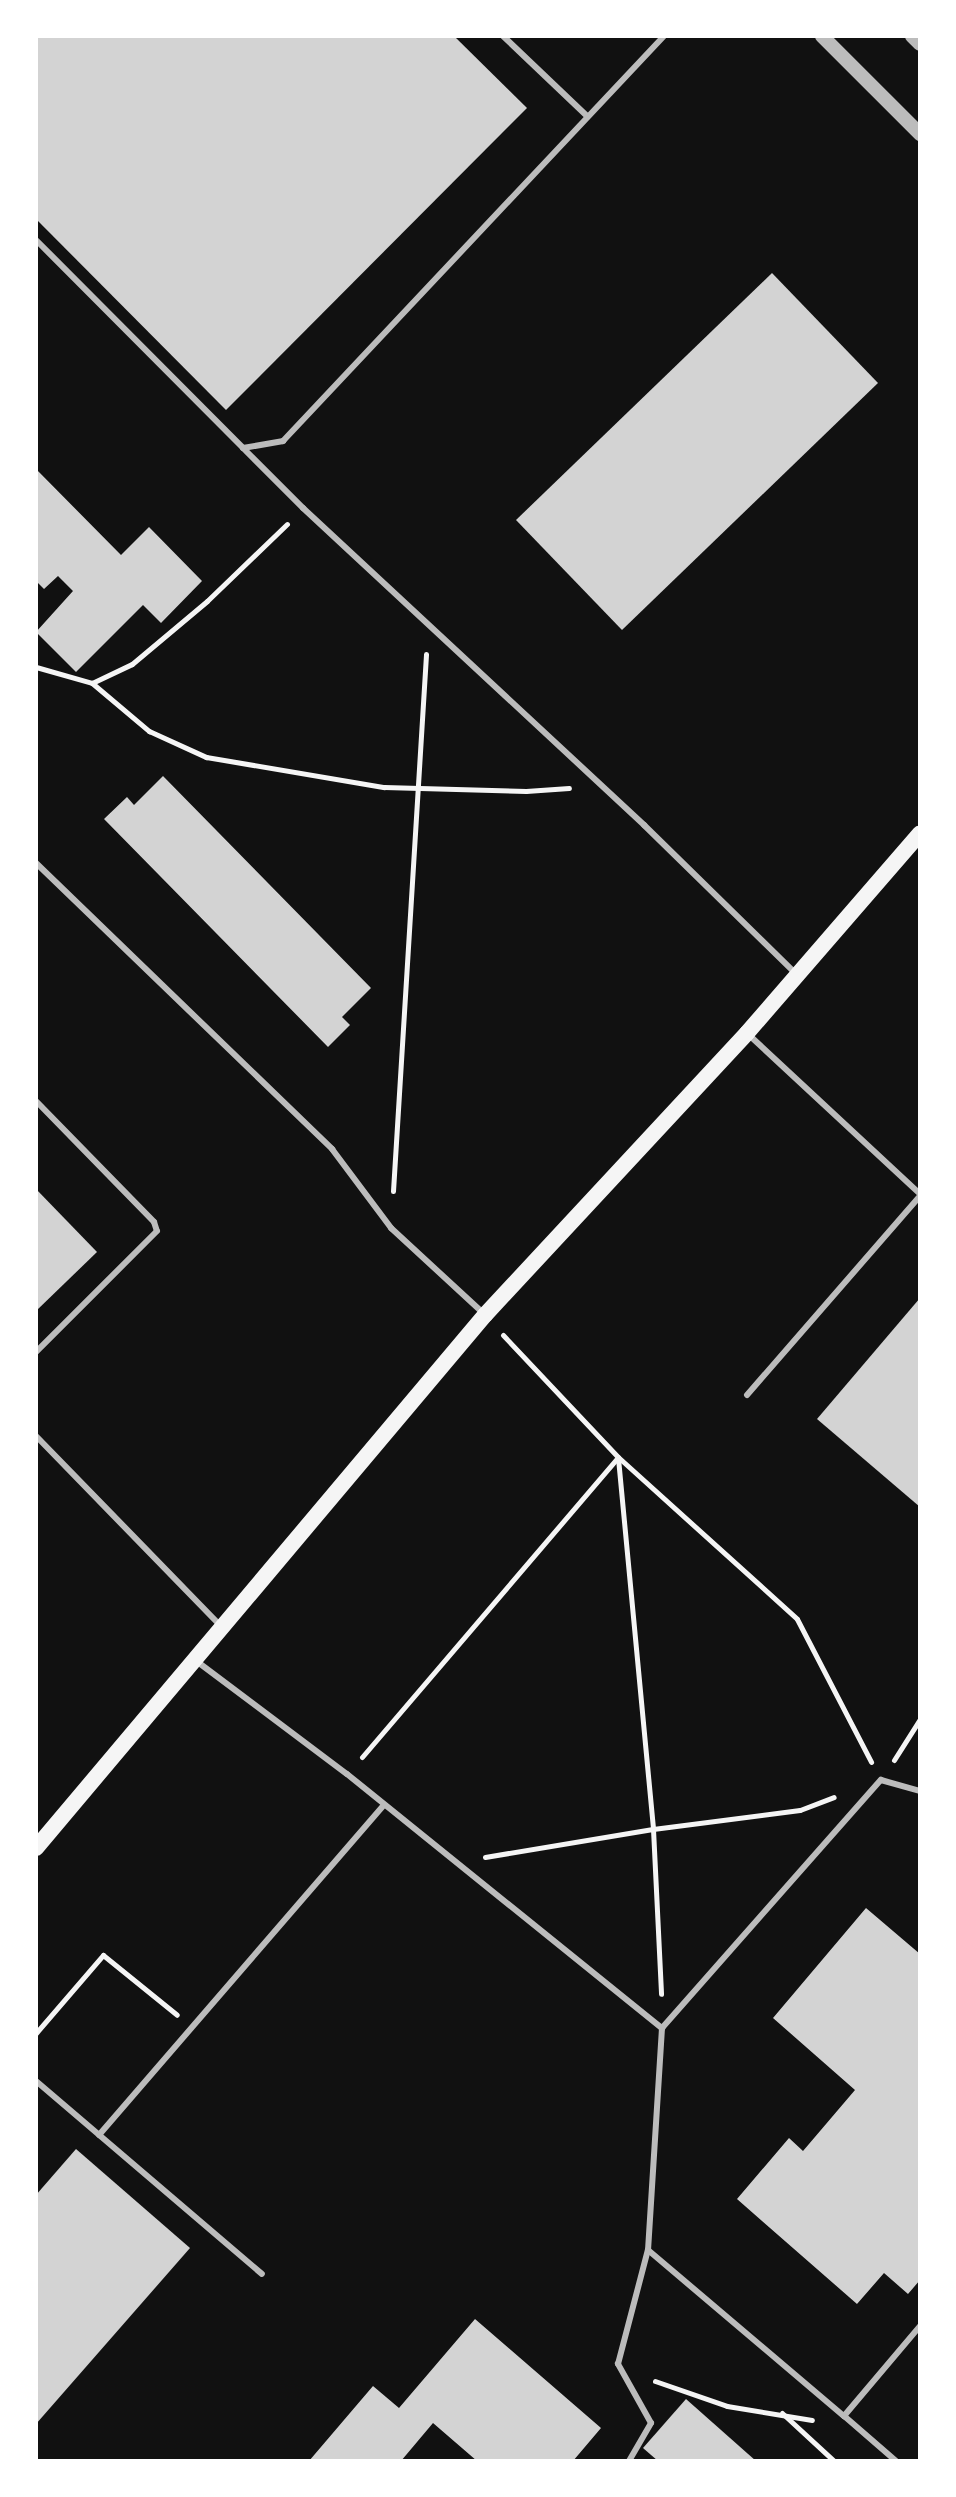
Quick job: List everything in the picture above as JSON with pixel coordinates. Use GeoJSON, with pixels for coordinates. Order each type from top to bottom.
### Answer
{"type":"FeatureCollection","features":[{"type":"Feature","properties":{"kind":"main road"},"geometry":{"type":"LineString","coordinates":[[36,1848],[485,1315],[747,1033],[920,833]]}},
{"type":"Feature","properties":{"kind":"street"},"geometry":{"type":"LineString","coordinates":[[822,36],[920,134]]}},
{"type":"Feature","properties":{"kind":"street"},"geometry":{"type":"LineString","coordinates":[[912,36],[920,44]]}},
{"type":"Feature","properties":{"kind":"lane"},"geometry":{"type":"LineString","coordinates":[[503,36],[587,116]]}},
{"type":"Feature","properties":{"kind":"lane"},"geometry":{"type":"LineString","coordinates":[[243,448],[283,441],[664,36]]}},
{"type":"Feature","properties":{"kind":"lane"},"geometry":{"type":"LineString","coordinates":[[36,240],[303,508],[601,786],[798,976]]}},
{"type":"Feature","properties":{"kind":"lane"},"geometry":{"type":"LineString","coordinates":[[36,863],[332,1149],[391,1228],[485,1315]]}},
{"type":"Feature","properties":{"kind":"lane"},"geometry":{"type":"LineString","coordinates":[[36,878],[43,870]]}},
{"type":"Feature","properties":{"kind":"lane"},"geometry":{"type":"LineString","coordinates":[[747,1033],[920,1195],[747,1395]]}},
{"type":"Feature","properties":{"kind":"lane"},"geometry":{"type":"LineString","coordinates":[[36,1101],[154,1222],[157,1231],[36,1352]]}},
{"type":"Feature","properties":{"kind":"lane"},"geometry":{"type":"LineString","coordinates":[[36,1436],[221,1626]]}},
{"type":"Feature","properties":{"kind":"lane"},"geometry":{"type":"LineString","coordinates":[[195,1660],[347,1774],[662,2028]]}},
{"type":"Feature","properties":{"kind":"lane"},"geometry":{"type":"LineString","coordinates":[[629,2461],[651,2423],[618,2364],[648,2250],[662,2028],[881,1780],[920,1791]]}},
{"type":"Feature","properties":{"kind":"lane"},"geometry":{"type":"LineString","coordinates":[[99,2135],[384,1805]]}},
{"type":"Feature","properties":{"kind":"lane"},"geometry":{"type":"LineString","coordinates":[[36,2081],[262,2274]]}},
{"type":"Feature","properties":{"kind":"lane"},"geometry":{"type":"LineString","coordinates":[[648,2250],[896,2461]]}},
{"type":"Feature","properties":{"kind":"lane"},"geometry":{"type":"LineString","coordinates":[[844,2416],[920,2326]]}},
{"type":"Feature","properties":{"kind":"path"},"geometry":{"type":"LineString","coordinates":[[92,683],[132,664],[207,601],[303,508]]}},
{"type":"Feature","properties":{"kind":"path"},"geometry":{"type":"LineString","coordinates":[[391,1228],[421,790],[428,625]]}},
{"type":"Feature","properties":{"kind":"path"},"geometry":{"type":"LineString","coordinates":[[36,667],[92,683],[149,731],[206,757],[305,776],[421,790],[526,791],[601,786]]}},
{"type":"Feature","properties":{"kind":"path"},"geometry":{"type":"LineString","coordinates":[[485,1315],[618,1457],[797,1619],[881,1780]]}},
{"type":"Feature","properties":{"kind":"path"},"geometry":{"type":"LineString","coordinates":[[347,1774],[618,1457]]}},
{"type":"Feature","properties":{"kind":"path"},"geometry":{"type":"LineString","coordinates":[[618,1457],[653,1829],[662,2028]]}},
{"type":"Feature","properties":{"kind":"path"},"geometry":{"type":"LineString","coordinates":[[457,1861],[653,1829],[800,1810],[881,1780],[920,1719]]}},
{"type":"Feature","properties":{"kind":"path"},"geometry":{"type":"LineString","coordinates":[[36,2033],[103,1955],[178,2017],[188,2005]]}},
{"type":"Feature","properties":{"kind":"path"},"geometry":{"type":"LineString","coordinates":[[643,2377],[727,2406],[782,2412],[823,2422]]}},
{"type":"Feature","properties":{"kind":"path"},"geometry":{"type":"LineString","coordinates":[[782,2412],[834,2461]]}},
{"type":"Feature","properties":{"kind":"building"},"geometry":{"type":"Polygon","coordinates":[[[36,36],[454,36],[527,108],[226,410],[36,219],[36,36]]]}},
{"type":"Feature","properties":{"kind":"building"},"geometry":{"type":"Polygon","coordinates":[[[772,273],[878,383],[622,630],[516,520],[772,273]]]}},
{"type":"Feature","properties":{"kind":"building"},"geometry":{"type":"Polygon","coordinates":[[[36,469],[121,555],[149,527],[202,581],[161,623],[143,605],[76,672],[36,632],[73,591],[58,576],[44,589],[36,581],[36,469]]]}},
{"type":"Feature","properties":{"kind":"building"},"geometry":{"type":"Polygon","coordinates":[[[163,776],[371,988],[342,1017],[350,1025],[328,1047],[104,819],[127,797],[134,805],[163,776]]]}},
{"type":"Feature","properties":{"kind":"building"},"geometry":{"type":"Polygon","coordinates":[[[36,1189],[97,1252],[36,1311],[36,1189]]]}},
{"type":"Feature","properties":{"kind":"building"},"geometry":{"type":"Polygon","coordinates":[[[920,1298],[920,1507],[817,1419],[920,1298]]]}},
{"type":"Feature","properties":{"kind":"building"},"geometry":{"type":"Polygon","coordinates":[[[866,1908],[920,1954],[920,2280],[908,2294],[884,2273],[857,2304],[737,2199],[789,2138],[803,2151],[855,2090],[773,2018],[866,1908]]]}},
{"type":"Feature","properties":{"kind":"building"},"geometry":{"type":"Polygon","coordinates":[[[76,2149],[190,2248],[36,2424],[36,2195],[76,2149]]]}},
{"type":"Feature","properties":{"kind":"building"},"geometry":{"type":"Polygon","coordinates":[[[475,2319],[601,2428],[573,2461],[477,2461],[433,2423],[401,2461],[309,2461],[373,2386],[399,2408],[475,2319]]]}},
{"type":"Feature","properties":{"kind":"building"},"geometry":{"type":"Polygon","coordinates":[[[686,2399],[756,2461],[658,2461],[643,2448],[686,2399]]]}}]}
